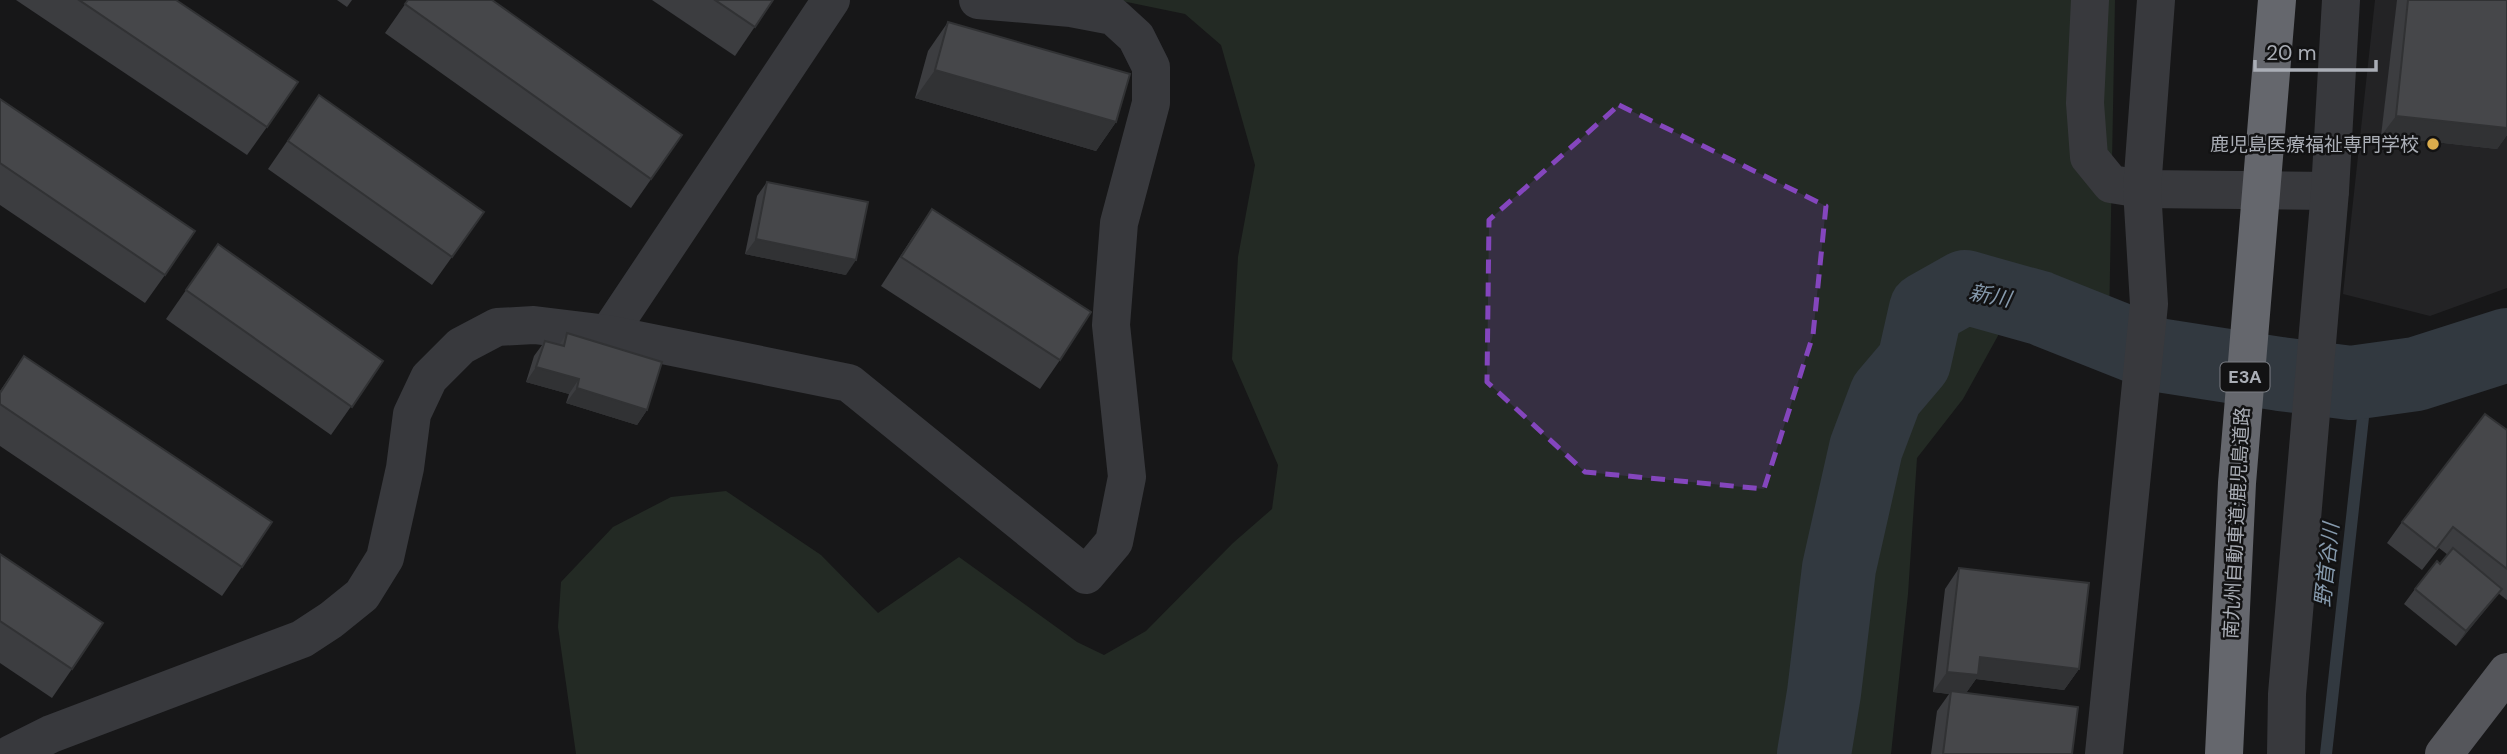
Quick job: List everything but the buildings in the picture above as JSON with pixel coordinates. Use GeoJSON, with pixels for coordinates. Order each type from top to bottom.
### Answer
{"type":"FeatureCollection","features":[{"type":"Feature","properties":{"kind":"highway","name":"南九州自動車道;鹿児島道路"},"geometry":{"type":"LineString","coordinates":[[2224,754],[2237,483],[2277,0]]}},
{"type":"Feature","properties":{"kind":"main road"},"geometry":{"type":"LineString","coordinates":[[2444,754],[2507,672]]}},
{"type":"Feature","properties":{"kind":"street"},"geometry":{"type":"LineString","coordinates":[[608,334],[831,0]]}},
{"type":"Feature","properties":{"kind":"street"},"geometry":{"type":"LineString","coordinates":[[11,754],[51,734],[302,639],[362,595],[385,558],[405,468],[412,414],[429,377],[461,346],[497,327],[534,325],[608,334],[849,383],[1086,575],[1114,542],[1127,477],[1111,325],[1119,223],[1152,103],[1151,67],[1136,37],[1113,16],[1071,8],[978,0]]}},
{"type":"Feature","properties":{"kind":"street"},"geometry":{"type":"LineString","coordinates":[[2090,0],[2085,103],[2089,157],[2111,184],[2141,189],[2330,191]]}},
{"type":"Feature","properties":{"kind":"street"},"geometry":{"type":"LineString","coordinates":[[2104,754],[2149,304],[2141,189],[2156,0]]}},
{"type":"Feature","properties":{"kind":"street"},"geometry":{"type":"LineString","coordinates":[[2286,754],[2287,694],[2330,191],[2341,0]]}},
{"type":"Feature","properties":{"kind":"highlighted area"},"geometry":{"type":"Polygon","coordinates":[[[1619,105],[1826,206],[1813,335],[1764,489],[1585,472],[1487,382],[1489,220],[1619,105]]]}},
{"type":"Feature","properties":{"kind":"shaded area"},"geometry":{"type":"Polygon","coordinates":[[[1117,0],[2115,0],[2109,325],[2026,285],[1963,399],[1917,458],[1908,594],[1891,754],[576,754],[558,627],[561,582],[613,527],[671,497],[726,491],[821,555],[878,613],[959,557],[1077,642],[1104,655],[1146,631],[1233,543],[1272,509],[1278,465],[1232,359],[1238,257],[1255,165],[1221,45],[1185,14],[1117,0]]]}},
{"type":"Feature","properties":{"kind":"shaded area","name":"鹿児島医療福祉専門学校"},"geometry":{"type":"Polygon","coordinates":[[[2375,0],[2507,0],[2507,288],[2430,316],[2343,294],[2375,0]]]}},
{"type":"Feature","properties":{"kind":"waterway","name":"新川"},"geometry":{"type":"LineString","coordinates":[[1814,754],[1839,568],[1866,448],[1886,395],[1914,362],[1926,309],[1965,287],[2040,308],[2158,355],[2351,383],[2416,374],[2507,345]]}},
{"type":"Feature","properties":{"kind":"waterway","name":"野首谷川"},"geometry":{"type":"LineString","coordinates":[[2326,754],[2367,381]]}},
{"type":"Feature","properties":{"kind":"place","name":"鹿児島医療福祉専門学校"},"geometry":{"type":"Point","coordinates":[2433,144]}}]}
